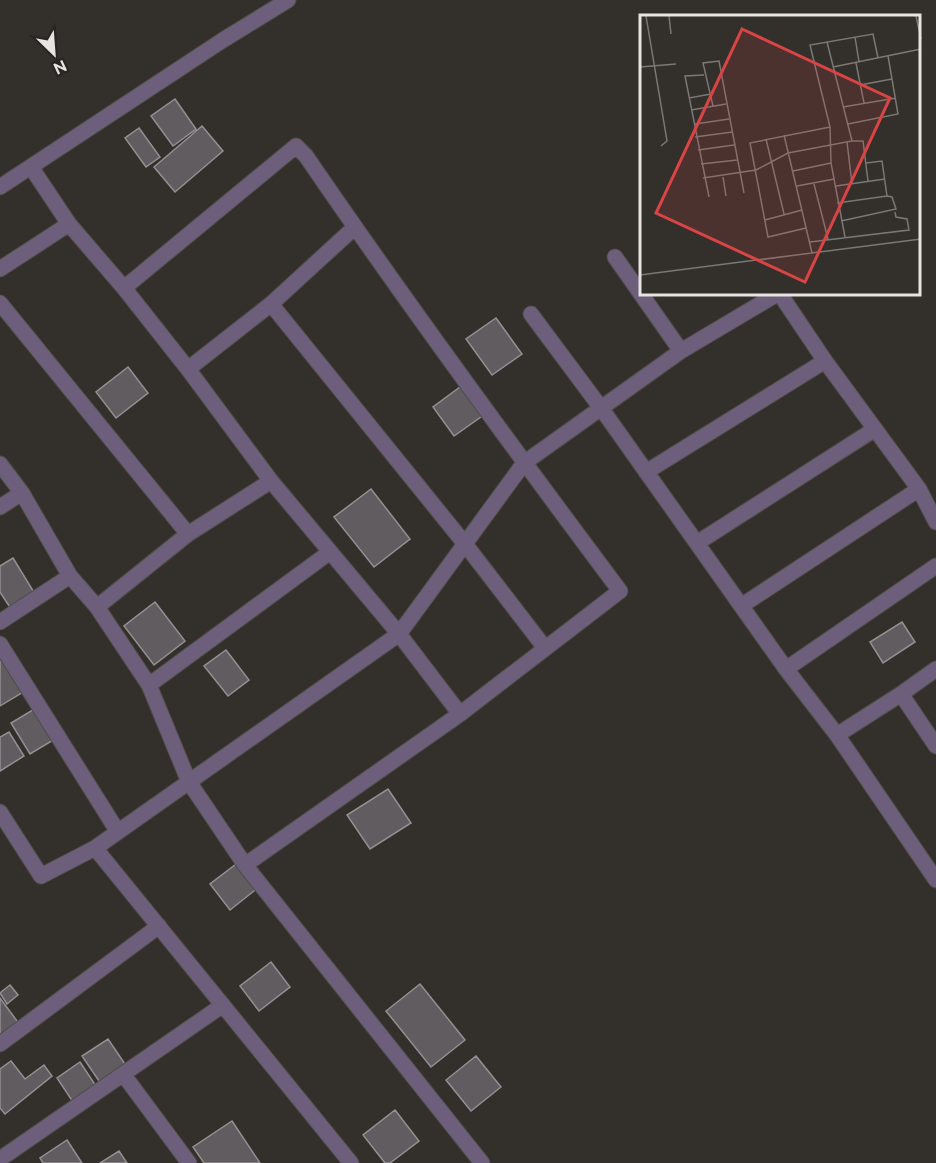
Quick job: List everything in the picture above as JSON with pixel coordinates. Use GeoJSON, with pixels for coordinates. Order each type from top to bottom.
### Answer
{"type":"FeatureCollection","features":[{"type":"Feature","properties":{"kind":"street"},"geometry":{"type":"LineString","coordinates":[[0,187],[223,40],[288,0]]}},
{"type":"Feature","properties":{"kind":"street"},"geometry":{"type":"LineString","coordinates":[[124,288],[296,146],[306,156],[524,463],[620,591],[460,714],[245,865]]}},
{"type":"Feature","properties":{"kind":"street"},"geometry":{"type":"LineString","coordinates":[[32,167],[69,224],[124,288],[188,369],[271,481],[399,634],[460,714]]}},
{"type":"Feature","properties":{"kind":"street"},"geometry":{"type":"LineString","coordinates":[[0,269],[69,224]]}},
{"type":"Feature","properties":{"kind":"street"},"geometry":{"type":"LineString","coordinates":[[188,369],[271,304],[355,227]]}},
{"type":"Feature","properties":{"kind":"street"},"geometry":{"type":"LineString","coordinates":[[615,256],[640,292]]}},
{"type":"Feature","properties":{"kind":"street"},"geometry":{"type":"LineString","coordinates":[[643,296],[681,351]]}},
{"type":"Feature","properties":{"kind":"street"},"geometry":{"type":"LineString","coordinates":[[0,812],[41,876],[95,848],[399,634],[524,463],[681,351],[776,296]]}},
{"type":"Feature","properties":{"kind":"street"},"geometry":{"type":"LineString","coordinates":[[780,296],[919,489],[936,522]]}},
{"type":"Feature","properties":{"kind":"street"},"geometry":{"type":"LineString","coordinates":[[0,303],[188,534]]}},
{"type":"Feature","properties":{"kind":"street"},"geometry":{"type":"LineString","coordinates":[[271,304],[465,544],[545,648]]}},
{"type":"Feature","properties":{"kind":"street"},"geometry":{"type":"LineString","coordinates":[[531,314],[601,408],[786,669],[837,735],[934,874]]}},
{"type":"Feature","properties":{"kind":"street"},"geometry":{"type":"LineString","coordinates":[[646,472],[825,361]]}},
{"type":"Feature","properties":{"kind":"street"},"geometry":{"type":"LineString","coordinates":[[697,543],[876,429]]}},
{"type":"Feature","properties":{"kind":"street"},"geometry":{"type":"LineString","coordinates":[[0,464],[22,493],[70,576],[97,607],[149,685],[189,782],[245,865],[482,1163]]}},
{"type":"Feature","properties":{"kind":"street"},"geometry":{"type":"LineString","coordinates":[[97,607],[188,534],[271,481]]}},
{"type":"Feature","properties":{"kind":"street"},"geometry":{"type":"LineString","coordinates":[[741,606],[919,489]]}},
{"type":"Feature","properties":{"kind":"street"},"geometry":{"type":"LineString","coordinates":[[0,507],[22,493]]}},
{"type":"Feature","properties":{"kind":"street"},"geometry":{"type":"LineString","coordinates":[[149,685],[330,552]]}},
{"type":"Feature","properties":{"kind":"street"},"geometry":{"type":"LineString","coordinates":[[786,669],[936,566]]}},
{"type":"Feature","properties":{"kind":"street"},"geometry":{"type":"LineString","coordinates":[[0,622],[70,576]]}},
{"type":"Feature","properties":{"kind":"street"},"geometry":{"type":"LineString","coordinates":[[0,644],[117,832]]}},
{"type":"Feature","properties":{"kind":"street"},"geometry":{"type":"LineString","coordinates":[[837,735],[936,669]]}},
{"type":"Feature","properties":{"kind":"street"},"geometry":{"type":"LineString","coordinates":[[901,694],[936,746]]}},
{"type":"Feature","properties":{"kind":"street"},"geometry":{"type":"LineString","coordinates":[[95,848],[351,1163]]}},
{"type":"Feature","properties":{"kind":"street"},"geometry":{"type":"LineString","coordinates":[[0,1044],[159,926]]}},
{"type":"Feature","properties":{"kind":"street"},"geometry":{"type":"LineString","coordinates":[[0,1159],[223,1005]]}},
{"type":"Feature","properties":{"kind":"street"},"geometry":{"type":"LineString","coordinates":[[123,1074],[188,1163]]}},
{"type":"Feature","properties":{"kind":"building"},"geometry":{"type":"Polygon","coordinates":[[[175,99],[196,129],[173,146],[151,116],[175,99]]]}},
{"type":"Feature","properties":{"kind":"building"},"geometry":{"type":"Polygon","coordinates":[[[202,126],[223,151],[175,192],[154,167],[202,126]]]}},
{"type":"Feature","properties":{"kind":"building"},"geometry":{"type":"Polygon","coordinates":[[[139,128],[160,157],[146,167],[125,138],[139,128]]]}},
{"type":"Feature","properties":{"kind":"building"},"geometry":{"type":"Polygon","coordinates":[[[496,318],[522,354],[492,375],[466,339],[496,318]]]}},
{"type":"Feature","properties":{"kind":"building"},"geometry":{"type":"Polygon","coordinates":[[[128,367],[148,393],[116,418],[96,392],[128,367]]]}},
{"type":"Feature","properties":{"kind":"building"},"geometry":{"type":"Polygon","coordinates":[[[464,384],[485,414],[454,436],[433,407],[464,384]]]}},
{"type":"Feature","properties":{"kind":"building"},"geometry":{"type":"Polygon","coordinates":[[[371,489],[410,539],[374,567],[334,517],[371,489]]]}},
{"type":"Feature","properties":{"kind":"building"},"geometry":{"type":"Polygon","coordinates":[[[13,558],[35,594],[11,609],[0,592],[0,566],[13,558]]]}},
{"type":"Feature","properties":{"kind":"building"},"geometry":{"type":"Polygon","coordinates":[[[155,602],[185,641],[154,665],[124,626],[155,602]]]}},
{"type":"Feature","properties":{"kind":"building"},"geometry":{"type":"Polygon","coordinates":[[[902,622],[915,642],[883,663],[870,642],[902,622]]]}},
{"type":"Feature","properties":{"kind":"building"},"geometry":{"type":"Polygon","coordinates":[[[226,650],[249,680],[228,696],[204,666],[226,650]]]}},
{"type":"Feature","properties":{"kind":"building"},"geometry":{"type":"Polygon","coordinates":[[[0,652],[25,691],[0,706],[0,652]]]}},
{"type":"Feature","properties":{"kind":"building"},"geometry":{"type":"Polygon","coordinates":[[[36,708],[55,739],[30,754],[11,723],[36,708]]]}},
{"type":"Feature","properties":{"kind":"building"},"geometry":{"type":"Polygon","coordinates":[[[9,732],[24,756],[0,771],[0,737],[9,732]]]}},
{"type":"Feature","properties":{"kind":"building"},"geometry":{"type":"Polygon","coordinates":[[[388,789],[411,823],[370,849],[347,815],[388,789]]]}},
{"type":"Feature","properties":{"kind":"building"},"geometry":{"type":"Polygon","coordinates":[[[240,861],[259,887],[230,910],[210,884],[240,861]]]}},
{"type":"Feature","properties":{"kind":"building"},"geometry":{"type":"Polygon","coordinates":[[[271,962],[290,987],[259,1011],[240,986],[271,962]]]}},
{"type":"Feature","properties":{"kind":"building"},"geometry":{"type":"Polygon","coordinates":[[[420,984],[465,1040],[431,1067],[386,1011],[420,984]]]}},
{"type":"Feature","properties":{"kind":"building"},"geometry":{"type":"Polygon","coordinates":[[[10,985],[18,995],[7,1004],[0,993],[10,985]]]}},
{"type":"Feature","properties":{"kind":"building"},"geometry":{"type":"Polygon","coordinates":[[[0,998],[20,1025],[0,1040],[0,998]]]}},
{"type":"Feature","properties":{"kind":"building"},"geometry":{"type":"Polygon","coordinates":[[[108,1039],[127,1067],[101,1084],[82,1056],[108,1039]]]}},
{"type":"Feature","properties":{"kind":"building"},"geometry":{"type":"Polygon","coordinates":[[[476,1056],[501,1087],[471,1111],[446,1080],[476,1056]]]}},
{"type":"Feature","properties":{"kind":"building"},"geometry":{"type":"Polygon","coordinates":[[[11,1061],[25,1079],[44,1065],[52,1076],[5,1114],[0,1108],[0,1069],[11,1061]]]}},
{"type":"Feature","properties":{"kind":"building"},"geometry":{"type":"Polygon","coordinates":[[[80,1062],[98,1089],[75,1105],[57,1078],[80,1062]]]}},
{"type":"Feature","properties":{"kind":"building"},"geometry":{"type":"Polygon","coordinates":[[[395,1110],[419,1141],[390,1163],[385,1163],[363,1135],[395,1110]]]}},
{"type":"Feature","properties":{"kind":"building"},"geometry":{"type":"Polygon","coordinates":[[[232,1121],[260,1163],[204,1163],[193,1147],[232,1121]]]}},
{"type":"Feature","properties":{"kind":"building"},"geometry":{"type":"Polygon","coordinates":[[[67,1140],[82,1163],[43,1163],[40,1158],[67,1140]]]}},
{"type":"Feature","properties":{"kind":"building"},"geometry":{"type":"Polygon","coordinates":[[[119,1151],[127,1163],[100,1163],[119,1151]]]}}]}
